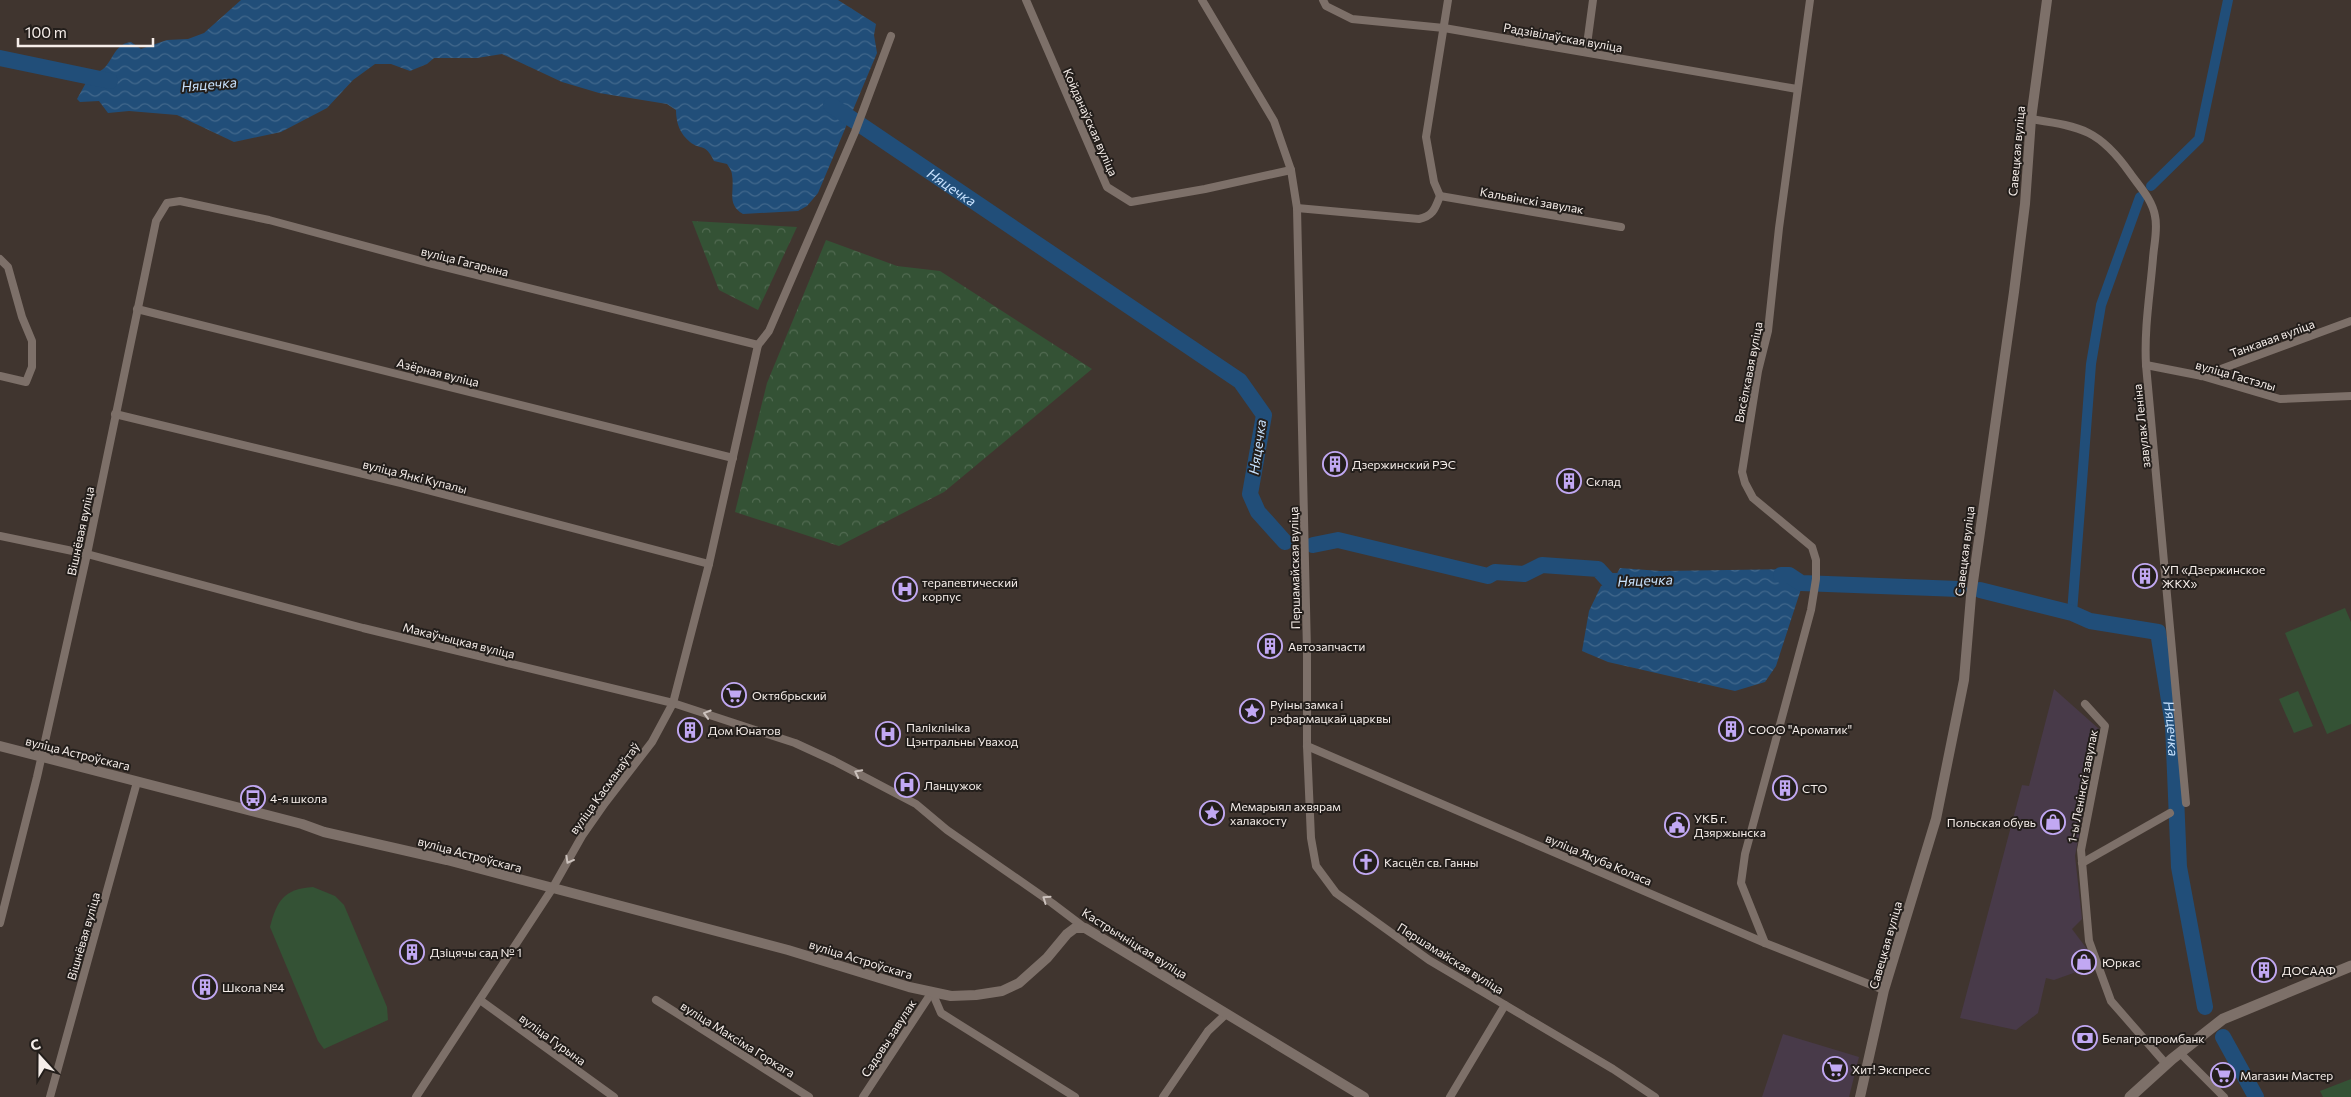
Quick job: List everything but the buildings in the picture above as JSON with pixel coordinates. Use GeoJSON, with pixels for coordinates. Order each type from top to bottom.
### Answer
{"type":"FeatureCollection","features":[{"type":"Feature","properties":{"kind":"main road"},"geometry":{"type":"LineString","coordinates":[[2130,1097],[2211,1027],[2230,1016],[2351,966]]}},
{"type":"Feature","properties":{"kind":"street","name":"Койданаўская вуліца"},"geometry":{"type":"LineString","coordinates":[[1026,0],[1107,187],[1131,202],[1204,189],[1291,170]]}},
{"type":"Feature","properties":{"kind":"street","name":"Першамайская вуліца"},"geometry":{"type":"LineString","coordinates":[[1202,0],[1270,113],[1285,148],[1291,170],[1297,208],[1307,651],[1307,746],[1311,838],[1316,866],[1336,893],[1429,960],[1613,1069],[1655,1097]]}},
{"type":"Feature","properties":{"kind":"street"},"geometry":{"type":"LineString","coordinates":[[1297,208],[1419,219],[1429,217],[1433,212],[1440,196],[1434,182],[1426,137],[1448,0]]}},
{"type":"Feature","properties":{"kind":"street"},"geometry":{"type":"LineString","coordinates":[[1586,52],[1594,0]]}},
{"type":"Feature","properties":{"kind":"street","name":"Вясёлкавая вуліца"},"geometry":{"type":"LineString","coordinates":[[1765,943],[1741,883],[1745,854],[1811,610],[1816,579],[1816,560],[1812,547],[1753,498],[1745,483],[1742,472],[1758,371],[1768,331],[1796,89],[1810,0]]}},
{"type":"Feature","properties":{"kind":"street","name":"Савецкая вуліца"},"geometry":{"type":"LineString","coordinates":[[1860,1097],[1884,990],[1936,819],[1964,680],[1970,596],[2023,214],[2031,118],[2047,0]]}},
{"type":"Feature","properties":{"kind":"street","name":"Радзівілаўская вуліца"},"geometry":{"type":"LineString","coordinates":[[1324,3],[1352,19],[1444,28],[1796,89]]}},
{"type":"Feature","properties":{"kind":"street"},"geometry":{"type":"LineString","coordinates":[[758,345],[769,331],[855,132],[890,36]]}},
{"type":"Feature","properties":{"kind":"street","name":"завулак Леніна"},"geometry":{"type":"LineString","coordinates":[[2031,118],[2074,126],[2098,137],[2120,158],[2152,205],[2155,216],[2156,230],[2145,335],[2146,364],[2164,538],[2186,803]]}},
{"type":"Feature","properties":{"kind":"street","name":"Кальвінскі завулак"},"geometry":{"type":"LineString","coordinates":[[1440,196],[1621,227]]}},
{"type":"Feature","properties":{"kind":"street","name":"вуліца Гагарына"},"geometry":{"type":"LineString","coordinates":[[167,203],[180,201],[270,220],[432,264],[758,345]]}},
{"type":"Feature","properties":{"kind":"street","name":"Вішнёвая вуліца"},"geometry":{"type":"LineString","coordinates":[[0,922],[41,757],[87,554],[156,221],[167,203]]}},
{"type":"Feature","properties":{"kind":"street"},"geometry":{"type":"LineString","coordinates":[[0,259],[8,267],[22,317],[32,342],[32,367],[26,382],[0,376]]}},
{"type":"Feature","properties":{"kind":"street","name":"Азёрная вуліца"},"geometry":{"type":"LineString","coordinates":[[138,309],[733,458]]}},
{"type":"Feature","properties":{"kind":"street","name":"Танкавая вуліца"},"geometry":{"type":"LineString","coordinates":[[2202,376],[2351,321]]}},
{"type":"Feature","properties":{"kind":"street","name":"вуліца Касманаўтаў"},"geometry":{"type":"LineString","coordinates":[[416,1097],[552,889],[582,836],[604,803],[652,742],[673,703],[709,564],[758,345]]}},
{"type":"Feature","properties":{"kind":"street","name":"вуліца Гастэлы"},"geometry":{"type":"LineString","coordinates":[[2146,364],[2202,376],[2280,399],[2351,396]]}},
{"type":"Feature","properties":{"kind":"street","name":"вуліца Янкі Купалы"},"geometry":{"type":"LineString","coordinates":[[115,414],[401,483],[709,564]]}},
{"type":"Feature","properties":{"kind":"street","name":"Макаўчыцкая вуліца"},"geometry":{"type":"LineString","coordinates":[[0,536],[87,554],[372,630],[673,703],[795,744],[902,795]]}},
{"type":"Feature","properties":{"kind":"street","name":"1-ы Ленінскі завулак"},"geometry":{"type":"LineString","coordinates":[[2085,704],[2105,726],[2081,850],[2089,941],[2111,1001],[2166,1064]]}},
{"type":"Feature","properties":{"kind":"street","name":"вуліца Астроўскага"},"geometry":{"type":"LineString","coordinates":[[0,746],[302,824],[324,832],[448,860],[951,996],[976,996],[1002,991],[1019,983],[1047,958],[1067,934],[1075,928],[1085,928]]}},
{"type":"Feature","properties":{"kind":"street","name":"вуліца Якуба Коласа"},"geometry":{"type":"LineString","coordinates":[[1307,746],[1765,943],[1884,990]]}},
{"type":"Feature","properties":{"kind":"street","name":"Вішнёвая вуліца"},"geometry":{"type":"LineString","coordinates":[[50,1097],[137,782]]}},
{"type":"Feature","properties":{"kind":"street","name":"Кастрычніцкая вуліца"},"geometry":{"type":"LineString","coordinates":[[902,795],[971,848],[1052,903],[1085,928],[1364,1097]]}},
{"type":"Feature","properties":{"kind":"street"},"geometry":{"type":"LineString","coordinates":[[2082,863],[2170,813]]}},
{"type":"Feature","properties":{"kind":"street"},"geometry":{"type":"LineString","coordinates":[[932,992],[941,1013],[1075,1097]]}},
{"type":"Feature","properties":{"kind":"street","name":"Садовы завулак"},"geometry":{"type":"LineString","coordinates":[[863,1097],[932,992]]}},
{"type":"Feature","properties":{"kind":"street","name":"вуліца Гурына"},"geometry":{"type":"LineString","coordinates":[[480,1000],[614,1097]]}},
{"type":"Feature","properties":{"kind":"street","name":"вуліца Максіма Горкага"},"geometry":{"type":"LineString","coordinates":[[656,1000],[809,1097]]}},
{"type":"Feature","properties":{"kind":"street"},"geometry":{"type":"LineString","coordinates":[[1450,1097],[1505,1005]]}},
{"type":"Feature","properties":{"kind":"street"},"geometry":{"type":"LineString","coordinates":[[1163,1097],[1208,1031],[1226,1014]]}},
{"type":"Feature","properties":{"kind":"street"},"geometry":{"type":"LineString","coordinates":[[2180,1053],[2224,1097]]}},
{"type":"Feature","properties":{"kind":"shaded area"},"geometry":{"type":"Polygon","coordinates":[[[2054,689],[2099,729],[2075,856],[2082,919],[2072,929],[2087,949],[2093,966],[2054,980],[2046,978],[2038,1013],[2016,1030],[1960,1018],[2022,785],[2029,786],[2054,689]]]}},
{"type":"Feature","properties":{"kind":"shaded area"},"geometry":{"type":"Polygon","coordinates":[[[1783,1034],[1859,1057],[1849,1097],[1762,1097],[1783,1034]]]}},
{"type":"Feature","properties":{"kind":"green space"},"geometry":{"type":"Polygon","coordinates":[[[692,221],[797,227],[758,310],[719,290],[692,221]]]}},
{"type":"Feature","properties":{"kind":"green space"},"geometry":{"type":"Polygon","coordinates":[[[826,240],[897,266],[940,271],[1092,369],[944,492],[839,546],[735,512],[767,383],[826,240]]]}},
{"type":"Feature","properties":{"kind":"green space"},"geometry":{"type":"Polygon","coordinates":[[[2345,608],[2351,622],[2351,724],[2327,734],[2285,633],[2345,608]]]}},
{"type":"Feature","properties":{"kind":"green space"},"geometry":{"type":"Polygon","coordinates":[[[2298,691],[2313,726],[2294,733],[2279,699],[2298,691]]]}},
{"type":"Feature","properties":{"kind":"green space"},"geometry":{"type":"Polygon","coordinates":[[[313,887],[335,896],[344,905],[387,1007],[388,1020],[324,1049],[318,1041],[270,927],[279,903],[288,893],[313,887]]]}},
{"type":"Feature","properties":{"kind":"green space"},"geometry":{"type":"Polygon","coordinates":[[[2351,1079],[2351,1097],[2323,1097],[2320,1091],[2351,1079]]]}},
{"type":"Feature","properties":{"kind":"water"},"geometry":{"type":"Polygon","coordinates":[[[241,0],[838,0],[876,24],[874,35],[877,53],[818,193],[807,206],[798,211],[743,214],[738,210],[732,197],[733,181],[729,166],[714,161],[708,151],[694,145],[687,139],[679,128],[676,110],[667,104],[599,93],[562,82],[502,54],[477,58],[434,58],[427,64],[410,71],[391,64],[375,64],[353,80],[327,108],[281,132],[234,142],[177,115],[129,111],[108,113],[99,101],[80,102],[77,99],[88,79],[87,71],[95,72],[102,70],[118,48],[124,44],[131,42],[141,49],[167,40],[188,39],[204,33],[241,0]]]}},
{"type":"Feature","properties":{"kind":"water"},"geometry":{"type":"Polygon","coordinates":[[[1620,568],[1660,571],[1793,569],[1802,586],[1776,666],[1765,682],[1735,691],[1608,662],[1582,651],[1589,611],[1601,586],[1613,581],[1620,568]]]}},
{"type":"Feature","properties":{"kind":"waterway"},"geometry":{"type":"LineString","coordinates":[[2151,186],[2199,139],[2228,0]]}},
{"type":"Feature","properties":{"kind":"waterway","name":"Няцечка"},"geometry":{"type":"LineString","coordinates":[[0,58],[110,81]]}},
{"type":"Feature","properties":{"kind":"waterway","name":"Няцечка"},"geometry":{"type":"LineString","coordinates":[[831,105],[1240,381],[1264,415],[1250,494],[1258,512],[1285,542]]}},
{"type":"Feature","properties":{"kind":"waterway"},"geometry":{"type":"LineString","coordinates":[[2072,613],[2091,364],[2101,305],[2140,197]]}},
{"type":"Feature","properties":{"kind":"waterway","name":"Няцечка"},"geometry":{"type":"LineString","coordinates":[[1313,545],[1338,540],[1488,576],[1495,572],[1524,574],[1542,565],[1598,569],[1609,581],[1634,581]]}},
{"type":"Feature","properties":{"kind":"waterway","name":"Няцечка"},"geometry":{"type":"LineString","coordinates":[[1781,575],[1789,575],[1801,583],[1959,589]]}},
{"type":"Feature","properties":{"kind":"waterway","name":"Няцечка"},"geometry":{"type":"LineString","coordinates":[[1980,590],[2072,613],[2090,621],[2158,632],[2173,725],[2179,867],[2205,1007]]}},
{"type":"Feature","properties":{"kind":"waterway","name":"Няцечка"},"geometry":{"type":"LineString","coordinates":[[2223,1037],[2256,1097]]}},
{"type":"Feature","properties":{"kind":"place","name":"Дзержинский РЭС"},"geometry":{"type":"Point","coordinates":[1335,464]}},
{"type":"Feature","properties":{"kind":"place","name":"Склад"},"geometry":{"type":"Point","coordinates":[1569,481]}},
{"type":"Feature","properties":{"kind":"place","name":"УП «Дзержинское ЖКХ»"},"geometry":{"type":"Point","coordinates":[2145,576]}},
{"type":"Feature","properties":{"kind":"place","name":"терапевтический корпус"},"geometry":{"type":"Point","coordinates":[905,589]}},
{"type":"Feature","properties":{"kind":"place","name":"Автозапчасти"},"geometry":{"type":"Point","coordinates":[1270,646]}},
{"type":"Feature","properties":{"kind":"place","name":"Октябрьский"},"geometry":{"type":"Point","coordinates":[734,695]}},
{"type":"Feature","properties":{"kind":"place","name":"Руіны замка і рэфармацкай царквы"},"geometry":{"type":"Point","coordinates":[1252,711]}},
{"type":"Feature","properties":{"kind":"place","name":"СООО \"Ароматик\""},"geometry":{"type":"Point","coordinates":[1731,729]}},
{"type":"Feature","properties":{"kind":"place","name":"Дом Юнатов"},"geometry":{"type":"Point","coordinates":[690,730]}},
{"type":"Feature","properties":{"kind":"place","name":"Паліклініка Цэнтральны Уваход"},"geometry":{"type":"Point","coordinates":[888,734]}},
{"type":"Feature","properties":{"kind":"place","name":"Ланцужок"},"geometry":{"type":"Point","coordinates":[907,785]}},
{"type":"Feature","properties":{"kind":"place","name":"СТО"},"geometry":{"type":"Point","coordinates":[1785,788]}},
{"type":"Feature","properties":{"kind":"place","name":"4-я школа"},"geometry":{"type":"Point","coordinates":[253,798]}},
{"type":"Feature","properties":{"kind":"place","name":"Мемарыял ахвярам халакосту"},"geometry":{"type":"Point","coordinates":[1212,813]}},
{"type":"Feature","properties":{"kind":"place","name":"Польская обувь"},"geometry":{"type":"Point","coordinates":[2053,822]}},
{"type":"Feature","properties":{"kind":"place","name":"УКБ г. Дзяржынска"},"geometry":{"type":"Point","coordinates":[1677,825]}},
{"type":"Feature","properties":{"kind":"place","name":"Касцёл св. Ганны"},"geometry":{"type":"Point","coordinates":[1366,862]}},
{"type":"Feature","properties":{"kind":"place","name":"Дзіцячы сад № 1"},"geometry":{"type":"Point","coordinates":[412,952]}},
{"type":"Feature","properties":{"kind":"place","name":"Юркас"},"geometry":{"type":"Point","coordinates":[2084,962]}},
{"type":"Feature","properties":{"kind":"place","name":"ДОСААФ"},"geometry":{"type":"Point","coordinates":[2264,970]}},
{"type":"Feature","properties":{"kind":"place","name":"Школа №4"},"geometry":{"type":"Point","coordinates":[205,987]}},
{"type":"Feature","properties":{"kind":"place","name":"Белагропромбанк"},"geometry":{"type":"Point","coordinates":[2085,1038]}},
{"type":"Feature","properties":{"kind":"place","name":"Хит! Экспресс"},"geometry":{"type":"Point","coordinates":[1835,1069]}},
{"type":"Feature","properties":{"kind":"place","name":"Магазин Мастер"},"geometry":{"type":"Point","coordinates":[2223,1075]}}]}
